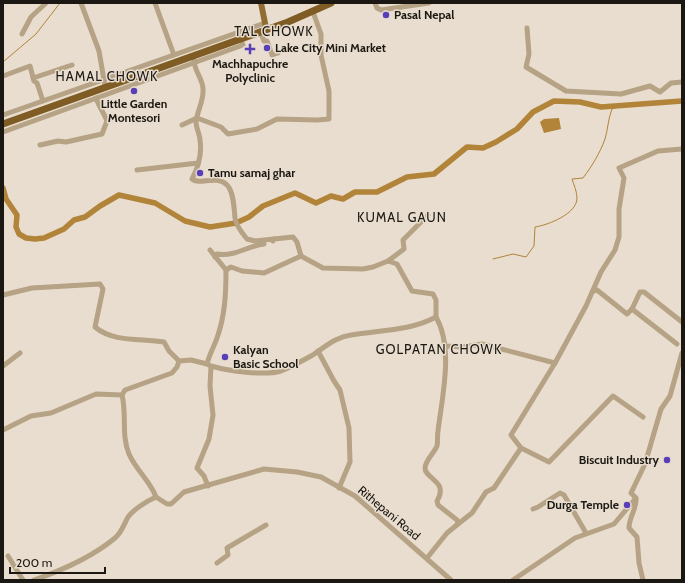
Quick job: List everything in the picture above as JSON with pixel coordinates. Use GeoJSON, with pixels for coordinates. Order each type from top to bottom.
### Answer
{"type":"FeatureCollection","features":[{"type":"Feature","properties":{"kind":"highway"},"geometry":{"type":"LineString","coordinates":[[3,124],[37,112],[104,82],[194,55],[240,38],[264,27],[313,12],[330,3]]}},
{"type":"Feature","properties":{"kind":"main road"},"geometry":{"type":"LineString","coordinates":[[261,3],[264,27]]}},
{"type":"Feature","properties":{"kind":"street"},"geometry":{"type":"LineString","coordinates":[[22,34],[31,17],[46,3]]}},
{"type":"Feature","properties":{"kind":"street"},"geometry":{"type":"LineString","coordinates":[[81,3],[99,51],[104,82]]}},
{"type":"Feature","properties":{"kind":"street"},"geometry":{"type":"LineString","coordinates":[[155,3],[159,10],[174,55]]}},
{"type":"Feature","properties":{"kind":"street"},"geometry":{"type":"LineString","coordinates":[[375,3],[377,8],[381,10],[430,3]]}},
{"type":"Feature","properties":{"kind":"street"},"geometry":{"type":"LineString","coordinates":[[182,125],[197,118],[221,127],[228,134],[258,129],[277,119],[329,119],[329,91],[321,55],[321,34],[313,12]]}},
{"type":"Feature","properties":{"kind":"street"},"geometry":{"type":"LineString","coordinates":[[3,115],[104,82],[174,55],[264,27],[264,41],[267,41],[272,55],[278,53]]}},
{"type":"Feature","properties":{"kind":"street"},"geometry":{"type":"LineString","coordinates":[[527,28],[529,54],[526,67],[566,91],[621,94],[650,86],[660,92],[671,83],[682,82]]}},
{"type":"Feature","properties":{"kind":"street"},"geometry":{"type":"LineString","coordinates":[[3,132],[243,45],[240,38]]}},
{"type":"Feature","properties":{"kind":"street"},"geometry":{"type":"LineString","coordinates":[[194,55],[194,63],[204,88],[196,123],[200,141],[198,163],[196,173],[192,179],[198,182],[214,179],[227,185],[232,199],[235,218],[247,239],[255,241],[293,237],[297,242],[301,256],[323,268],[373,267],[388,261],[404,249],[403,240],[428,215]]}},
{"type":"Feature","properties":{"kind":"street"},"geometry":{"type":"LineString","coordinates":[[33,78],[72,65]]}},
{"type":"Feature","properties":{"kind":"street"},"geometry":{"type":"LineString","coordinates":[[3,76],[30,66],[33,78],[37,83],[43,101]]}},
{"type":"Feature","properties":{"kind":"street"},"geometry":{"type":"LineString","coordinates":[[40,145],[58,141],[66,142],[102,134],[107,121],[104,114],[100,110],[96,98]]}},
{"type":"Feature","properties":{"kind":"street"},"geometry":{"type":"LineString","coordinates":[[35,104],[37,112]]}},
{"type":"Feature","properties":{"kind":"street"},"geometry":{"type":"LineString","coordinates":[[643,416],[613,396],[549,462],[521,448],[511,435],[555,363],[614,250],[618,237],[619,209],[624,178],[619,168],[658,151],[682,149]]}},
{"type":"Feature","properties":{"kind":"street"},"geometry":{"type":"LineString","coordinates":[[137,170],[198,163]]}},
{"type":"Feature","properties":{"kind":"street"},"geometry":{"type":"LineString","coordinates":[[215,257],[217,254],[233,254],[257,244],[273,242],[274,239]]}},
{"type":"Feature","properties":{"kind":"street"},"geometry":{"type":"LineString","coordinates":[[208,486],[204,476],[196,468],[209,439],[213,415],[209,365],[223,313],[226,294],[226,270],[210,250]]}},
{"type":"Feature","properties":{"kind":"street"},"geometry":{"type":"LineString","coordinates":[[226,270],[231,267],[242,271],[264,273],[301,256]]}},
{"type":"Feature","properties":{"kind":"street"},"geometry":{"type":"LineString","coordinates":[[388,261],[397,264],[412,291],[434,294],[436,300],[436,317],[442,327],[445,346],[444,393],[437,446],[425,466],[425,470],[440,487],[440,495],[437,501],[438,505],[457,520],[458,524]]}},
{"type":"Feature","properties":{"kind":"street"},"geometry":{"type":"LineString","coordinates":[[3,295],[32,288],[100,284],[103,289],[95,327],[100,331],[113,336],[164,342],[169,351],[179,361]]}},
{"type":"Feature","properties":{"kind":"street"},"geometry":{"type":"LineString","coordinates":[[593,291],[597,290],[627,314],[632,309],[640,292],[644,292],[682,322]]}},
{"type":"Feature","properties":{"kind":"street"},"geometry":{"type":"LineString","coordinates":[[632,309],[677,344]]}},
{"type":"Feature","properties":{"kind":"street"},"geometry":{"type":"LineString","coordinates":[[179,361],[183,359],[223,369],[265,372],[280,371],[337,339],[350,335],[422,325],[436,317]]}},
{"type":"Feature","properties":{"kind":"street"},"geometry":{"type":"LineString","coordinates":[[445,346],[463,347],[482,344],[555,363]]}},
{"type":"Feature","properties":{"kind":"street"},"geometry":{"type":"LineString","coordinates":[[318,351],[340,390],[349,428],[350,462],[339,488]]}},
{"type":"Feature","properties":{"kind":"street"},"geometry":{"type":"LineString","coordinates":[[3,366],[20,353]]}},
{"type":"Feature","properties":{"kind":"street"},"geometry":{"type":"LineString","coordinates":[[642,580],[638,563],[637,537],[629,528],[629,519],[633,509],[637,505],[636,498],[631,493],[645,464],[661,409],[670,396],[682,353]]}},
{"type":"Feature","properties":{"kind":"street"},"geometry":{"type":"LineString","coordinates":[[34,580],[62,571],[101,548],[116,537],[123,529],[131,514],[156,497],[130,455],[124,429],[124,403],[122,396],[125,390],[172,373],[177,367],[179,361]]}},
{"type":"Feature","properties":{"kind":"street"},"geometry":{"type":"LineString","coordinates":[[3,430],[30,416],[51,413],[96,394],[122,396]]}},
{"type":"Feature","properties":{"kind":"street"},"geometry":{"type":"LineString","coordinates":[[427,558],[447,533],[472,513],[486,492],[494,488],[508,470],[521,448]]}},
{"type":"Feature","properties":{"kind":"street","name":"Rithepani Road"},"geometry":{"type":"LineString","coordinates":[[156,497],[168,504],[171,504],[184,492],[264,469],[297,472],[321,477],[355,496],[451,580]]}},
{"type":"Feature","properties":{"kind":"street"},"geometry":{"type":"LineString","coordinates":[[533,509],[560,493],[564,495],[586,533]]}},
{"type":"Feature","properties":{"kind":"street"},"geometry":{"type":"LineString","coordinates":[[513,580],[566,544],[586,533],[614,524],[636,498]]}},
{"type":"Feature","properties":{"kind":"street"},"geometry":{"type":"LineString","coordinates":[[217,563],[228,555],[227,548],[266,525]]}},
{"type":"Feature","properties":{"kind":"street"},"geometry":{"type":"LineString","coordinates":[[8,556],[23,580]]}},
{"type":"Feature","properties":{"kind":"shaded area"},"geometry":{"type":"Polygon","coordinates":[[[559,118],[561,129],[544,133],[540,122],[544,119],[559,118]]]}},
{"type":"Feature","properties":{"kind":"waterway"},"geometry":{"type":"LineString","coordinates":[[3,62],[36,34],[60,3]]}},
{"type":"Feature","properties":{"kind":"waterway"},"geometry":{"type":"LineString","coordinates":[[3,188],[6,199],[17,215],[16,227],[19,234],[26,238],[44,238],[64,229],[74,220],[85,217],[119,195],[155,203],[185,221],[210,227],[236,223],[249,217],[263,206],[295,193],[316,203],[331,196],[343,199],[355,192],[377,192],[407,177],[434,174],[467,147],[483,148],[496,142],[517,129],[533,112],[554,101],[580,102],[601,107],[682,101]]}},
{"type":"Feature","properties":{"kind":"waterway"},"geometry":{"type":"LineString","coordinates":[[493,259],[513,254],[526,257],[534,246],[535,227],[561,218],[572,209],[576,204],[577,198],[572,179],[583,178],[590,169],[605,139],[612,109],[621,106]]}},
{"type":"Feature","properties":{"kind":"place","name":"Pasal Nepal"},"geometry":{"type":"Point","coordinates":[386,15]}},
{"type":"Feature","properties":{"kind":"place","name":"Lake City Mini Market"},"geometry":{"type":"Point","coordinates":[267,48]}},
{"type":"Feature","properties":{"kind":"place","name":"Machhapuchre Polyclinic"},"geometry":{"type":"Point","coordinates":[250,49]}},
{"type":"Feature","properties":{"kind":"place","name":"Little Garden Montesori"},"geometry":{"type":"Point","coordinates":[134,91]}},
{"type":"Feature","properties":{"kind":"place","name":"Tamu samaj ghar"},"geometry":{"type":"Point","coordinates":[200,173]}},
{"type":"Feature","properties":{"kind":"place","name":"Kalyan Basic School"},"geometry":{"type":"Point","coordinates":[225,357]}},
{"type":"Feature","properties":{"kind":"place","name":"Biscuit Industry"},"geometry":{"type":"Point","coordinates":[667,460]}},
{"type":"Feature","properties":{"kind":"place","name":"Durga Temple"},"geometry":{"type":"Point","coordinates":[627,505]}},
{"type":"Feature","properties":{"kind":"district","name":"TAL CHOWK"},"geometry":{"type":"Point","coordinates":[274,31]}},
{"type":"Feature","properties":{"kind":"district","name":"HAMAL CHOWK"},"geometry":{"type":"Point","coordinates":[107,76]}},
{"type":"Feature","properties":{"kind":"district","name":"KUMAL GAUN"},"geometry":{"type":"Point","coordinates":[402,217]}},
{"type":"Feature","properties":{"kind":"district","name":"GOLPATAN CHOWK"},"geometry":{"type":"Point","coordinates":[439,349]}}]}
